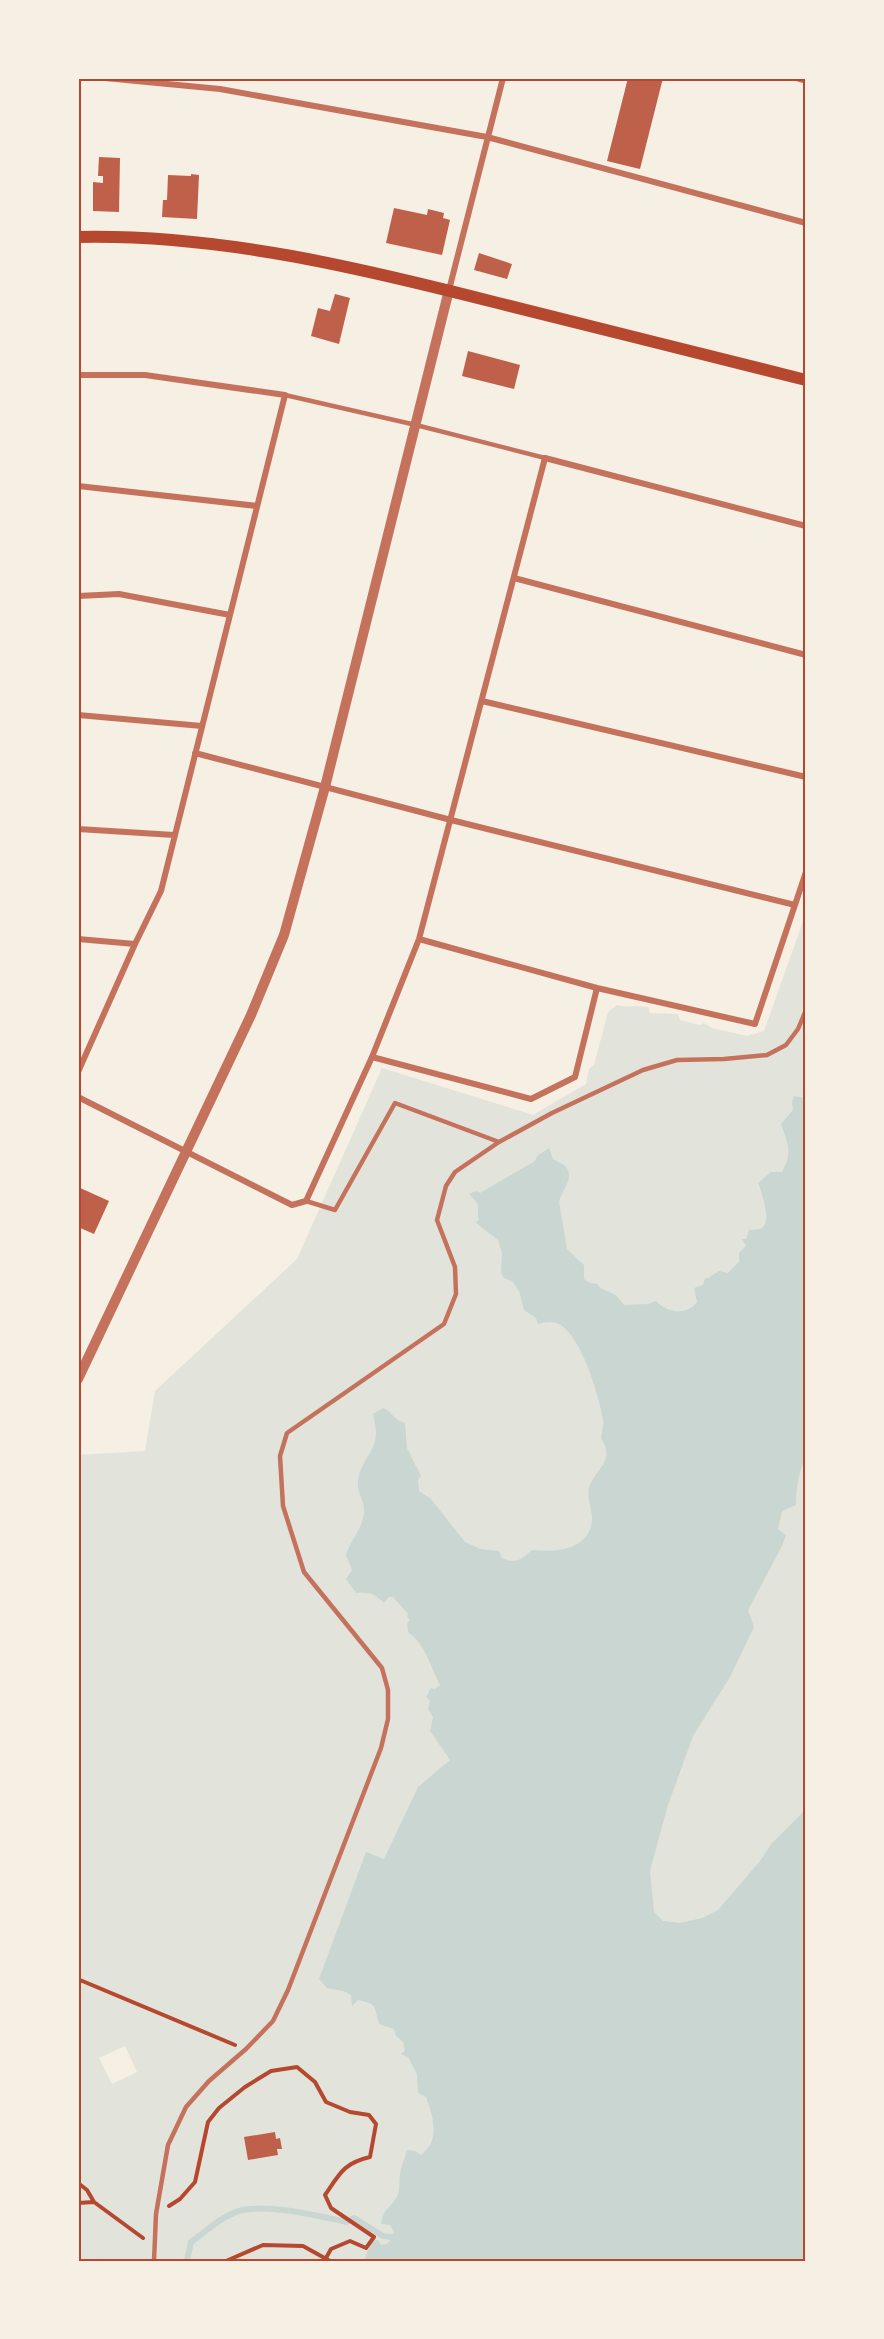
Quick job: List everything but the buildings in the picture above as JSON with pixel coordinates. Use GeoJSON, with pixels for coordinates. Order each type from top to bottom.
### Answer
{"type":"FeatureCollection","features":[{"type":"Feature","properties":{"kind":"main road"},"geometry":{"type":"LineString","coordinates":[[78,237],[154,240],[242,249],[312,260],[448,290],[806,380]]}},
{"type":"Feature","properties":{"kind":"street"},"geometry":{"type":"LineString","coordinates":[[105,78],[220,89],[487,137],[806,223]]}},
{"type":"Feature","properties":{"kind":"street"},"geometry":{"type":"LineString","coordinates":[[78,1379],[251,1015],[284,935],[325,787],[503,78]]}},
{"type":"Feature","properties":{"kind":"street"},"geometry":{"type":"LineString","coordinates":[[796,78],[806,81]]}},
{"type":"Feature","properties":{"kind":"street"},"geometry":{"type":"LineString","coordinates":[[78,375],[145,375],[285,395],[161,891],[78,1072]]}},
{"type":"Feature","properties":{"kind":"street"},"geometry":{"type":"LineString","coordinates":[[78,1097],[292,1205],[306,1201],[372,1057],[419,939],[545,458],[806,526]]}},
{"type":"Feature","properties":{"kind":"street"},"geometry":{"type":"LineString","coordinates":[[78,486],[257,506]]}},
{"type":"Feature","properties":{"kind":"street"},"geometry":{"type":"LineString","coordinates":[[514,578],[806,655]]}},
{"type":"Feature","properties":{"kind":"street"},"geometry":{"type":"LineString","coordinates":[[78,596],[119,594],[230,615]]}},
{"type":"Feature","properties":{"kind":"street"},"geometry":{"type":"LineString","coordinates":[[482,701],[806,777]]}},
{"type":"Feature","properties":{"kind":"street"},"geometry":{"type":"LineString","coordinates":[[78,715],[202,726]]}},
{"type":"Feature","properties":{"kind":"street"},"geometry":{"type":"LineString","coordinates":[[195,753],[451,820],[795,905]]}},
{"type":"Feature","properties":{"kind":"street"},"geometry":{"type":"LineString","coordinates":[[78,830],[174,835]]}},
{"type":"Feature","properties":{"kind":"street"},"geometry":{"type":"LineString","coordinates":[[419,939],[597,988],[755,1024],[806,872]]}},
{"type":"Feature","properties":{"kind":"street"},"geometry":{"type":"LineString","coordinates":[[78,939],[135,944]]}},
{"type":"Feature","properties":{"kind":"street"},"geometry":{"type":"LineString","coordinates":[[372,1057],[531,1099],[575,1077],[597,988]]}},
{"type":"Feature","properties":{"kind":"lane"},"geometry":{"type":"LineString","coordinates":[[285,395],[545,458]]}},
{"type":"Feature","properties":{"kind":"lane"},"geometry":{"type":"LineString","coordinates":[[154,2261],[156,2214],[168,2145],[186,2107],[209,2081],[246,2049],[273,2021],[288,1990],[381,1748],[388,1719],[388,1690],[382,1668],[304,1572],[283,1506],[280,1456],[287,1433],[444,1324],[456,1294],[455,1267],[437,1220],[446,1186],[455,1172],[499,1142],[552,1113],[643,1070],[677,1060],[767,1055],[786,1045],[798,1029],[806,1010]]}},
{"type":"Feature","properties":{"kind":"lane"},"geometry":{"type":"LineString","coordinates":[[306,1201],[335,1210],[395,1103],[499,1142]]}},
{"type":"Feature","properties":{"kind":"path"},"geometry":{"type":"LineString","coordinates":[[78,1985],[80,1980],[246,2049]]}},
{"type":"Feature","properties":{"kind":"path"},"geometry":{"type":"LineString","coordinates":[[156,2214],[180,2199],[195,2182],[208,2122],[219,2108],[245,2087],[271,2071],[297,2067],[315,2082],[326,2102],[350,2112],[369,2115],[376,2124],[370,2157],[353,2160],[341,2172],[325,2195],[331,2208],[374,2237],[366,2248],[350,2241],[331,2249],[328,2260],[303,2246],[263,2245],[226,2261]]}},
{"type":"Feature","properties":{"kind":"path"},"geometry":{"type":"LineString","coordinates":[[78,2183],[87,2190],[94,2202],[156,2247]]}},
{"type":"Feature","properties":{"kind":"path"},"geometry":{"type":"LineString","coordinates":[[78,2203],[94,2202]]}},
{"type":"Feature","properties":{"kind":"shaded area"},"geometry":{"type":"Polygon","coordinates":[[[806,913],[806,2261],[78,2261],[78,1455],[145,1451],[155,1391],[297,1259],[382,1068],[533,1115],[586,1084],[589,1069],[594,1065],[608,1012],[617,1005],[648,1007],[650,1013],[678,1014],[680,1020],[700,1025],[704,1023],[712,1028],[747,1036],[764,1031],[806,913]],[[125,2046],[99,2058],[112,2084],[137,2072],[125,2046]]]}},
{"type":"Feature","properties":{"kind":"shaded area"},"geometry":{"type":"Polygon","coordinates":[[[794,1096],[804,1098],[806,1096],[806,1455],[798,1480],[796,1505],[782,1511],[778,1529],[786,1535],[782,1546],[748,1610],[754,1627],[730,1677],[693,1736],[667,1808],[650,1871],[654,1912],[663,1921],[680,1923],[702,1918],[718,1910],[760,1861],[772,1843],[806,1809],[806,2261],[369,2261],[365,2258],[372,2241],[378,2240],[381,2245],[388,2243],[394,2232],[390,2225],[381,2224],[386,2210],[398,2194],[407,2150],[421,2155],[427,2149],[433,2135],[433,2120],[426,2097],[418,2093],[417,2074],[408,2057],[401,2054],[405,2051],[403,2042],[396,2036],[394,2029],[379,2024],[374,2006],[358,2000],[352,2006],[351,1995],[327,1988],[319,1979],[366,1852],[384,1859],[418,1787],[450,1760],[430,1731],[433,1717],[428,1709],[430,1700],[426,1697],[431,1688],[435,1689],[440,1685],[423,1649],[408,1632],[407,1623],[410,1620],[407,1617],[408,1614],[393,1597],[389,1597],[384,1603],[372,1594],[356,1593],[346,1579],[352,1570],[346,1555],[363,1518],[364,1508],[358,1489],[358,1480],[376,1437],[373,1414],[383,1408],[405,1423],[407,1448],[421,1476],[418,1480],[419,1491],[431,1499],[465,1542],[481,1549],[499,1551],[502,1558],[515,1561],[532,1550],[552,1551],[580,1542],[587,1536],[591,1527],[589,1488],[606,1459],[605,1446],[601,1438],[603,1419],[593,1380],[581,1351],[566,1329],[555,1322],[538,1324],[536,1318],[524,1310],[519,1291],[512,1281],[504,1278],[501,1272],[502,1253],[498,1240],[476,1223],[479,1219],[478,1205],[469,1194],[477,1191],[480,1193],[535,1161],[537,1156],[549,1148],[553,1159],[565,1166],[568,1171],[568,1180],[559,1202],[567,1249],[584,1265],[584,1279],[616,1295],[624,1305],[648,1304],[656,1301],[671,1310],[683,1311],[697,1302],[694,1288],[703,1285],[705,1278],[719,1271],[728,1273],[739,1262],[739,1253],[746,1246],[742,1239],[746,1239],[749,1230],[761,1229],[766,1223],[765,1208],[758,1183],[771,1172],[782,1172],[785,1165],[788,1148],[781,1124],[793,1110],[794,1096]]]}},
{"type":"Feature","properties":{"kind":"waterway"},"geometry":{"type":"LineString","coordinates":[[187,2261],[191,2242],[226,2217],[251,2209],[293,2211],[347,2222],[354,2218],[383,2236],[401,2238]]}}]}
